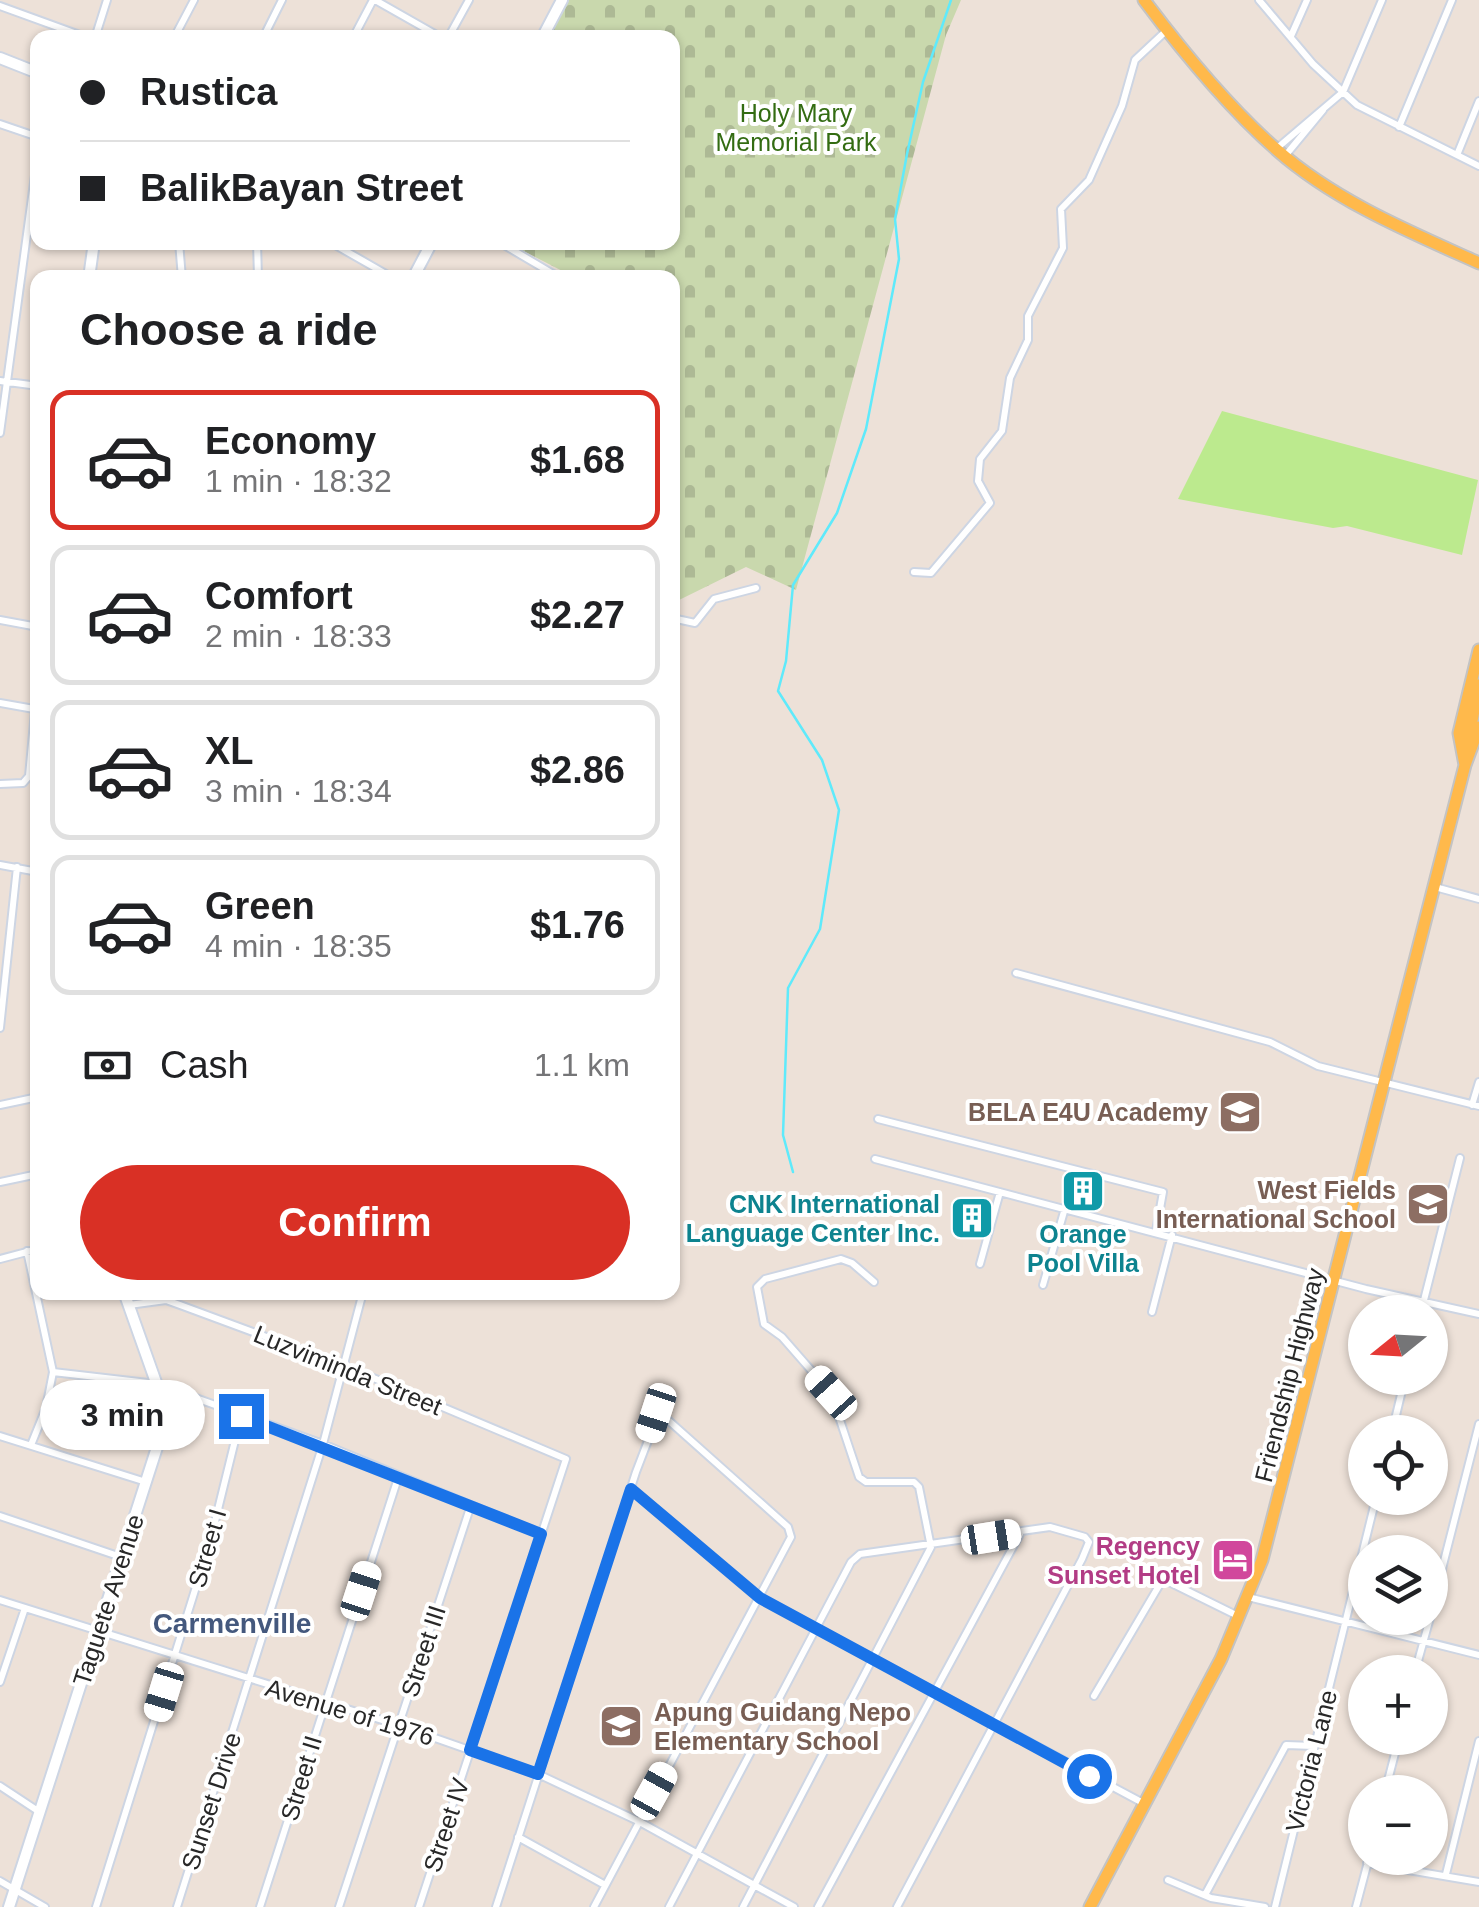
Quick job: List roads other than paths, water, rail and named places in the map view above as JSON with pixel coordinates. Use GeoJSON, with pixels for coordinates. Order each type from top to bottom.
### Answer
{"type":"FeatureCollection","features":[{"type":"Feature","properties":{"kind":"main road"},"geometry":{"type":"LineString","coordinates":[[1144,0],[1280,152],[1374,214],[1479,263]]}},
{"type":"Feature","properties":{"kind":"main road","name":"Friendship Highway"},"geometry":{"type":"LineString","coordinates":[[1090,1907],[1239,1617],[1278,1512],[1465,765],[1459,733],[1479,650]]}},
{"type":"Feature","properties":{"kind":"main road"},"geometry":{"type":"LineString","coordinates":[[1465,765],[1476,728],[1479,685]]}},
{"type":"Feature","properties":{"kind":"main road","name":"Friendship Highway"},"geometry":{"type":"LineString","coordinates":[[1465,765],[1479,749]]}},
{"type":"Feature","properties":{"kind":"street"},"geometry":{"type":"LineString","coordinates":[[95,30],[108,0]]}},
{"type":"Feature","properties":{"kind":"street"},"geometry":{"type":"LineString","coordinates":[[178,30],[194,0]]}},
{"type":"Feature","properties":{"kind":"street"},"geometry":{"type":"LineString","coordinates":[[267,30],[282,0]]}},
{"type":"Feature","properties":{"kind":"street"},"geometry":{"type":"LineString","coordinates":[[357,30],[374,0],[430,30]]}},
{"type":"Feature","properties":{"kind":"street"},"geometry":{"type":"LineString","coordinates":[[450,30],[468,0]]}},
{"type":"Feature","properties":{"kind":"street"},"geometry":{"type":"LineString","coordinates":[[546,30],[562,0]]}},
{"type":"Feature","properties":{"kind":"street"},"geometry":{"type":"LineString","coordinates":[[1259,0],[1343,92],[1398,127],[1479,166]]}},
{"type":"Feature","properties":{"kind":"street"},"geometry":{"type":"LineString","coordinates":[[1291,36],[1307,0]]}},
{"type":"Feature","properties":{"kind":"street"},"geometry":{"type":"LineString","coordinates":[[1280,152],[1290,134],[1343,92],[1382,0]]}},
{"type":"Feature","properties":{"kind":"street"},"geometry":{"type":"LineString","coordinates":[[1398,127],[1452,0]]}},
{"type":"Feature","properties":{"kind":"street"},"geometry":{"type":"LineString","coordinates":[[0,6],[69,30]]}},
{"type":"Feature","properties":{"kind":"street"},"geometry":{"type":"LineString","coordinates":[[914,572],[931,573],[990,504],[978,481],[980,459],[1002,431],[1010,378],[1028,340],[1028,316],[1063,248],[1061,209],[1089,180],[1122,106],[1135,60],[1167,30]]}},
{"type":"Feature","properties":{"kind":"street"},"geometry":{"type":"LineString","coordinates":[[0,58],[30,70]]}},
{"type":"Feature","properties":{"kind":"street"},"geometry":{"type":"LineString","coordinates":[[1457,155],[1479,101]]}},
{"type":"Feature","properties":{"kind":"street"},"geometry":{"type":"LineString","coordinates":[[1280,152],[1297,142],[1323,109]]}},
{"type":"Feature","properties":{"kind":"street"},"geometry":{"type":"LineString","coordinates":[[0,124],[30,133]]}},
{"type":"Feature","properties":{"kind":"street"},"geometry":{"type":"LineString","coordinates":[[1290,134],[1297,142]]}},
{"type":"Feature","properties":{"kind":"street"},"geometry":{"type":"LineString","coordinates":[[0,432],[3,382],[30,205]]}},
{"type":"Feature","properties":{"kind":"street"},"geometry":{"type":"LineString","coordinates":[[344,250],[379,270]]}},
{"type":"Feature","properties":{"kind":"street"},"geometry":{"type":"LineString","coordinates":[[513,250],[547,270]]}},
{"type":"Feature","properties":{"kind":"street"},"geometry":{"type":"LineString","coordinates":[[3,382],[30,385]]}},
{"type":"Feature","properties":{"kind":"street"},"geometry":{"type":"LineString","coordinates":[[680,620],[695,624],[714,598],[756,588]]}},
{"type":"Feature","properties":{"kind":"street"},"geometry":{"type":"LineString","coordinates":[[0,620],[30,626]]}},
{"type":"Feature","properties":{"kind":"street"},"geometry":{"type":"LineString","coordinates":[[0,703],[30,708]]}},
{"type":"Feature","properties":{"kind":"street"},"geometry":{"type":"LineString","coordinates":[[0,784],[14,786],[29,776],[30,763]]}},
{"type":"Feature","properties":{"kind":"street"},"geometry":{"type":"LineString","coordinates":[[0,865],[30,870]]}},
{"type":"Feature","properties":{"kind":"street"},"geometry":{"type":"LineString","coordinates":[[0,1027],[17,867]]}},
{"type":"Feature","properties":{"kind":"street"},"geometry":{"type":"LineString","coordinates":[[1435,888],[1479,899]]}},
{"type":"Feature","properties":{"kind":"street"},"geometry":{"type":"LineString","coordinates":[[0,944],[11,945]]}},
{"type":"Feature","properties":{"kind":"street"},"geometry":{"type":"LineString","coordinates":[[1016,973],[1270,1042],[1318,1066],[1476,1105],[1479,1083]]}},
{"type":"Feature","properties":{"kind":"street"},"geometry":{"type":"LineString","coordinates":[[0,1105],[30,1098]]}},
{"type":"Feature","properties":{"kind":"street"},"geometry":{"type":"LineString","coordinates":[[878,1120],[1162,1192],[1156,1231]]}},
{"type":"Feature","properties":{"kind":"street"},"geometry":{"type":"LineString","coordinates":[[1426,1295],[1460,1158]]}},
{"type":"Feature","properties":{"kind":"street"},"geometry":{"type":"LineString","coordinates":[[875,1159],[1399,1295]]}},
{"type":"Feature","properties":{"kind":"street"},"geometry":{"type":"LineString","coordinates":[[0,1182],[30,1176]]}},
{"type":"Feature","properties":{"kind":"street"},"geometry":{"type":"LineString","coordinates":[[980,1264],[1000,1192]]}},
{"type":"Feature","properties":{"kind":"street"},"geometry":{"type":"LineString","coordinates":[[1043,1285],[1064,1208]]}},
{"type":"Feature","properties":{"kind":"street"},"geometry":{"type":"LineString","coordinates":[[1152,1312],[1172,1235]]}},
{"type":"Feature","properties":{"kind":"street"},"geometry":{"type":"LineString","coordinates":[[0,1259],[28,1251],[30,1261]]}},
{"type":"Feature","properties":{"kind":"street"},"geometry":{"type":"LineString","coordinates":[[743,1907],[931,1547],[919,1487],[914,1482],[866,1482],[859,1477],[831,1393],[760,1315],[760,1282],[841,1260],[852,1263],[874,1282]]}},
{"type":"Feature","properties":{"kind":"street"},"geometry":{"type":"LineString","coordinates":[[31,1445],[46,1408],[53,1372],[38,1300]]}},
{"type":"Feature","properties":{"kind":"street","name":"Taguete Avenue"},"geometry":{"type":"LineString","coordinates":[[8,1907],[146,1482],[162,1417],[156,1384],[126,1300]]}},
{"type":"Feature","properties":{"kind":"street","name":"Luzviminda Street"},"geometry":{"type":"LineString","coordinates":[[127,1305],[166,1300],[345,1366],[566,1459]]}},
{"type":"Feature","properties":{"kind":"street","name":"Sunset Drive"},"geometry":{"type":"LineString","coordinates":[[177,1907],[322,1444],[361,1300]]}},
{"type":"Feature","properties":{"kind":"street"},"geometry":{"type":"LineString","coordinates":[[1448,1307],[1479,1314]]}},
{"type":"Feature","properties":{"kind":"street"},"geometry":{"type":"LineString","coordinates":[[53,1372],[156,1384],[322,1444],[541,1534]]}},
{"type":"Feature","properties":{"kind":"street"},"geometry":{"type":"LineString","coordinates":[[506,1907],[497,1905],[518,1837],[631,1489],[660,1412],[788,1526],[791,1537],[594,1907]]}},
{"type":"Feature","properties":{"kind":"street","name":"Street I"},"geometry":{"type":"LineString","coordinates":[[96,1907],[210,1542],[241,1416]]}},
{"type":"Feature","properties":{"kind":"street"},"geometry":{"type":"LineString","coordinates":[[1448,1546],[1479,1424]]}},
{"type":"Feature","properties":{"kind":"street"},"geometry":{"type":"LineString","coordinates":[[0,1436],[146,1482]]}},
{"type":"Feature","properties":{"kind":"street","name":"Street IV"},"geometry":{"type":"LineString","coordinates":[[419,1907],[566,1459]]}},
{"type":"Feature","properties":{"kind":"street","name":"Street II"},"geometry":{"type":"LineString","coordinates":[[260,1907],[398,1478]]}},
{"type":"Feature","properties":{"kind":"street"},"geometry":{"type":"LineString","coordinates":[[631,1489],[760,1598],[1146,1804]]}},
{"type":"Feature","properties":{"kind":"street","name":"Street III"},"geometry":{"type":"LineString","coordinates":[[339,1907],[470,1508]]}},
{"type":"Feature","properties":{"kind":"street","name":"Victoria Lane"},"geometry":{"type":"LineString","coordinates":[[1275,1907],[1372,1515]]}},
{"type":"Feature","properties":{"kind":"street"},"geometry":{"type":"LineString","coordinates":[[0,1516],[122,1557]]}},
{"type":"Feature","properties":{"kind":"street"},"geometry":{"type":"LineString","coordinates":[[669,1907],[851,1562],[860,1554],[931,1547],[1050,1527],[1085,1537],[1089,1542],[1082,1559],[897,1907]]}},
{"type":"Feature","properties":{"kind":"street"},"geometry":{"type":"LineString","coordinates":[[818,1907],[1020,1532]]}},
{"type":"Feature","properties":{"kind":"street"},"geometry":{"type":"LineString","coordinates":[[1094,1696],[1163,1580],[1239,1617]]}},
{"type":"Feature","properties":{"kind":"street"},"geometry":{"type":"LineString","coordinates":[[1248,1597],[1479,1655]]}},
{"type":"Feature","properties":{"kind":"street","name":"Avenue of 1976"},"geometry":{"type":"LineString","coordinates":[[0,1600],[398,1725],[538,1774],[638,1822],[794,1907]]}},
{"type":"Feature","properties":{"kind":"street"},"geometry":{"type":"LineString","coordinates":[[0,1682],[24,1608]]}},
{"type":"Feature","properties":{"kind":"street"},"geometry":{"type":"LineString","coordinates":[[1419,1655],[1425,1635]]}},
{"type":"Feature","properties":{"kind":"street"},"geometry":{"type":"LineString","coordinates":[[1448,1866],[1479,1742]]}},
{"type":"Feature","properties":{"kind":"street"},"geometry":{"type":"LineString","coordinates":[[1205,1895],[1286,1745],[1314,1746]]}},
{"type":"Feature","properties":{"kind":"street"},"geometry":{"type":"LineString","coordinates":[[0,1786],[40,1812]]}},
{"type":"Feature","properties":{"kind":"street"},"geometry":{"type":"LineString","coordinates":[[518,1837],[606,1886]]}},
{"type":"Feature","properties":{"kind":"street"},"geometry":{"type":"LineString","coordinates":[[1448,1874],[1479,1882]]}},
{"type":"Feature","properties":{"kind":"street"},"geometry":{"type":"LineString","coordinates":[[1356,1907],[1364,1875]]}},
{"type":"Feature","properties":{"kind":"street"},"geometry":{"type":"LineString","coordinates":[[1168,1880],[1205,1895],[1265,1907]]}},
{"type":"Feature","properties":{"kind":"street"},"geometry":{"type":"LineString","coordinates":[[0,1881],[45,1907]]}},
{"type":"Feature","properties":{"kind":"waterway"},"geometry":{"type":"LineString","coordinates":[[793,1172],[783,1135],[788,988],[820,929],[839,810],[822,760],[778,691],[786,661],[793,585],[837,513],[866,429],[899,259],[895,219],[907,154],[923,82],[951,0]]}},
{"type":"Feature","properties":{"kind":"place","name":"BELA E4U Academy"},"geometry":{"type":"Point","coordinates":[1240,1112]}},
{"type":"Feature","properties":{"kind":"place","name":"Orange Pool Villa"},"geometry":{"type":"Point","coordinates":[1083,1191]}},
{"type":"Feature","properties":{"kind":"place","name":"West Fields International School"},"geometry":{"type":"Point","coordinates":[1428,1204]}},
{"type":"Feature","properties":{"kind":"place","name":"CNK International Language Center Inc."},"geometry":{"type":"Point","coordinates":[972,1218]}},
{"type":"Feature","properties":{"kind":"place","name":"Regency Sunset Hotel"},"geometry":{"type":"Point","coordinates":[1233,1560]}},
{"type":"Feature","properties":{"kind":"place","name":"Apung Guidang Nepo Elementary School"},"geometry":{"type":"Point","coordinates":[621,1726]}},
{"type":"Feature","properties":{"kind":"district","name":"Carmenville"},"geometry":{"type":"Point","coordinates":[232,1623]}},
{"type":"Feature","properties":{"kind":"park label","name":"Holy Mary Memorial Park"},"geometry":{"type":"Point","coordinates":[796,128]}}]}
